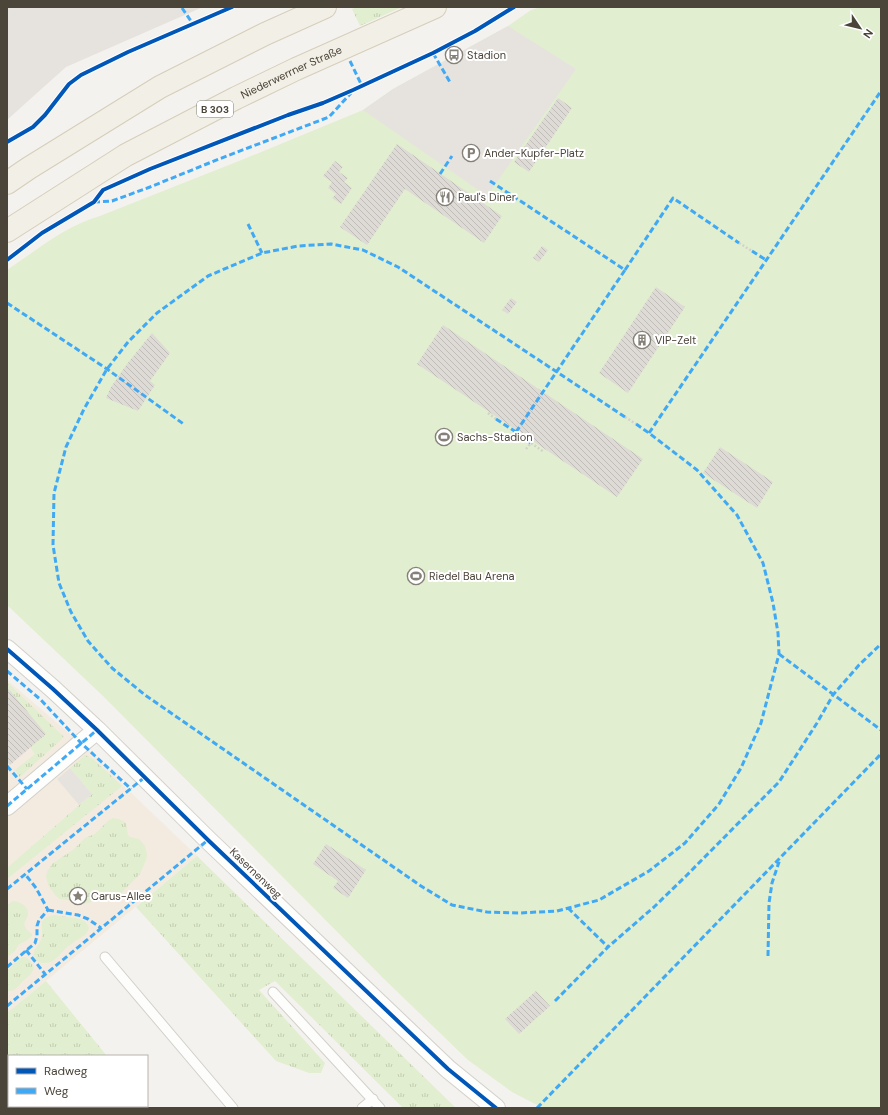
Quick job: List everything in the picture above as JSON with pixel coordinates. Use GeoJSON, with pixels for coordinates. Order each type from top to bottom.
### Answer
{"type":"FeatureCollection","features":[{"type":"Feature","properties":{"kind":"main road"},"geometry":{"type":"LineString","coordinates":[[7,183],[160,86],[265,34],[325,7]]}},
{"type":"Feature","properties":{"kind":"main road","name":"Niederwerrner Straße"},"geometry":{"type":"LineString","coordinates":[[7,231],[126,155],[236,98],[296,69],[435,7]]}},
{"type":"Feature","properties":{"kind":"street","name":"Kasernenweg"},"geometry":{"type":"LineString","coordinates":[[7,649],[97,730],[214,845],[448,1069],[496,1108]]}},
{"type":"Feature","properties":{"kind":"street"},"geometry":{"type":"LineString","coordinates":[[7,806],[97,730]]}},
{"type":"Feature","properties":{"kind":"lane"},"geometry":{"type":"LineString","coordinates":[[104,957],[233,1108]]}},
{"type":"Feature","properties":{"kind":"lane"},"geometry":{"type":"LineString","coordinates":[[273,992],[380,1108]]}},
{"type":"Feature","properties":{"kind":"lane"},"geometry":{"type":"LineString","coordinates":[[362,1108],[373,1099]]}},
{"type":"Feature","properties":{"kind":"path"},"geometry":{"type":"LineString","coordinates":[[739,243],[752,251]]}},
{"type":"Feature","properties":{"kind":"path"},"geometry":{"type":"LineString","coordinates":[[488,413],[496,419]]}},
{"type":"Feature","properties":{"kind":"path"},"geometry":{"type":"LineString","coordinates":[[625,417],[636,424]]}},
{"type":"Feature","properties":{"kind":"path"},"geometry":{"type":"LineString","coordinates":[[526,449],[531,443],[544,452]]}},
{"type":"Feature","properties":{"kind":"shaded area"},"geometry":{"type":"Polygon","coordinates":[[[7,7],[203,7],[66,67],[7,120],[7,7]]]}},
{"type":"Feature","properties":{"kind":"shaded area","name":"Ander-Kupfer-Platz"},"geometry":{"type":"Polygon","coordinates":[[[508,26],[576,69],[487,196],[363,110],[393,89],[508,26]]]}},
{"type":"Feature","properties":{"kind":"shaded area","name":"Carus-Allee"},"geometry":{"type":"Polygon","coordinates":[[[7,680],[92,753],[197,856],[7,1013],[7,680]]]}},
{"type":"Feature","properties":{"kind":"shaded area"},"geometry":{"type":"Polygon","coordinates":[[[70,768],[92,794],[79,805],[57,779],[70,768]]]}},
{"type":"Feature","properties":{"kind":"green space"},"geometry":{"type":"Polygon","coordinates":[[[357,7],[402,7],[360,26],[352,9],[357,7]]]}},
{"type":"Feature","properties":{"kind":"green space","name":"Sachs-Stadion"},"geometry":{"type":"Polygon","coordinates":[[[541,7],[881,7],[881,1108],[545,1108],[512,1092],[468,1060],[382,977],[103,696],[7,605],[7,270],[63,232],[87,220],[244,159],[363,110],[393,89],[508,26],[531,10],[541,7]]]}},
{"type":"Feature","properties":{"kind":"green space"},"geometry":{"type":"Polygon","coordinates":[[[7,682],[64,737],[20,777],[15,770],[35,754],[30,747],[46,734],[7,687],[7,682]]]}},
{"type":"Feature","properties":{"kind":"green space"},"geometry":{"type":"Polygon","coordinates":[[[85,755],[93,759],[122,786],[7,879],[7,868],[92,794],[70,768],[85,755]]]}},
{"type":"Feature","properties":{"kind":"green space"},"geometry":{"type":"Polygon","coordinates":[[[113,818],[125,822],[128,835],[139,839],[145,846],[147,855],[140,874],[119,896],[112,899],[101,899],[80,904],[69,900],[60,899],[49,887],[46,877],[52,864],[74,849],[85,838],[95,834],[113,818]]]}},
{"type":"Feature","properties":{"kind":"green space"},"geometry":{"type":"Polygon","coordinates":[[[197,856],[456,1108],[403,1108],[275,981],[259,990],[325,1063],[321,1073],[309,1073],[276,1061],[136,907],[197,856]]]}},
{"type":"Feature","properties":{"kind":"green space"},"geometry":{"type":"Polygon","coordinates":[[[12,901],[20,903],[27,909],[28,915],[24,924],[32,936],[19,944],[15,951],[7,957],[7,906],[12,901]]]}},
{"type":"Feature","properties":{"kind":"green space"},"geometry":{"type":"Polygon","coordinates":[[[55,915],[83,920],[87,924],[88,930],[86,934],[67,947],[53,961],[41,963],[35,959],[34,954],[42,936],[42,922],[44,919],[55,915]]]}},
{"type":"Feature","properties":{"kind":"green space"},"geometry":{"type":"Polygon","coordinates":[[[24,957],[31,962],[33,965],[33,970],[16,988],[12,991],[7,991],[7,970],[19,959],[24,957]]]}},
{"type":"Feature","properties":{"kind":"green space"},"geometry":{"type":"Polygon","coordinates":[[[46,981],[106,1055],[8,1055],[8,1107],[149,1108],[7,1108],[7,1013],[46,981]]]}},
{"type":"Feature","properties":{"kind":"building"},"geometry":{"type":"Polygon","coordinates":[[[558,98],[572,108],[529,172],[514,162],[558,98]]]}},
{"type":"Feature","properties":{"kind":"building","name":"Paul's Diner"},"geometry":{"type":"Polygon","coordinates":[[[397,144],[502,216],[484,243],[405,189],[367,245],[340,227],[397,144]]]}},
{"type":"Feature","properties":{"kind":"building"},"geometry":{"type":"Polygon","coordinates":[[[335,161],[343,167],[339,172],[348,178],[344,182],[352,188],[341,204],[332,198],[336,194],[328,188],[332,182],[323,176],[335,161]]]}},
{"type":"Feature","properties":{"kind":"building"},"geometry":{"type":"Polygon","coordinates":[[[542,246],[548,250],[539,262],[533,258],[542,246]]]}},
{"type":"Feature","properties":{"kind":"building","name":"VIP-Zelt"},"geometry":{"type":"Polygon","coordinates":[[[656,287],[685,307],[628,393],[599,373],[656,287]]]}},
{"type":"Feature","properties":{"kind":"building"},"geometry":{"type":"Polygon","coordinates":[[[511,298],[517,302],[508,314],[502,310],[511,298]]]}},
{"type":"Feature","properties":{"kind":"building"},"geometry":{"type":"Polygon","coordinates":[[[443,325],[643,459],[617,497],[417,364],[443,325]]]}},
{"type":"Feature","properties":{"kind":"building"},"geometry":{"type":"Polygon","coordinates":[[[152,333],[170,353],[150,381],[155,385],[138,411],[106,398],[111,387],[127,364],[152,333]]]}},
{"type":"Feature","properties":{"kind":"building"},"geometry":{"type":"Polygon","coordinates":[[[720,447],[773,482],[757,508],[703,473],[720,447]]]}},
{"type":"Feature","properties":{"kind":"building"},"geometry":{"type":"Polygon","coordinates":[[[7,687],[46,734],[10,765],[7,762],[7,687]]]}},
{"type":"Feature","properties":{"kind":"building"},"geometry":{"type":"Polygon","coordinates":[[[326,844],[366,870],[348,898],[333,888],[338,881],[313,864],[326,844]]]}},
{"type":"Feature","properties":{"kind":"building"},"geometry":{"type":"Polygon","coordinates":[[[536,991],[550,1006],[519,1034],[505,1019],[536,991]]]}},
{"type":"Feature","properties":{"kind":"marked path"},"geometry":{"type":"LineString","coordinates":[[182,8],[193,24]]}},
{"type":"Feature","properties":{"kind":"marked path"},"geometry":{"type":"LineString","coordinates":[[433,53],[451,84]]}},
{"type":"Feature","properties":{"kind":"marked path"},"geometry":{"type":"LineString","coordinates":[[350,61],[362,86]]}},
{"type":"Feature","properties":{"kind":"marked path"},"geometry":{"type":"LineString","coordinates":[[649,433],[881,91]]}},
{"type":"Feature","properties":{"kind":"marked path"},"geometry":{"type":"LineString","coordinates":[[94,202],[112,201],[329,117],[351,93]]}},
{"type":"Feature","properties":{"kind":"marked path"},"geometry":{"type":"LineString","coordinates":[[440,174],[452,156]]}},
{"type":"Feature","properties":{"kind":"marked path"},"geometry":{"type":"LineString","coordinates":[[490,181],[625,270],[516,432],[531,443]]}},
{"type":"Feature","properties":{"kind":"marked path"},"geometry":{"type":"LineString","coordinates":[[625,270],[673,198],[739,243]]}},
{"type":"Feature","properties":{"kind":"marked path"},"geometry":{"type":"LineString","coordinates":[[248,224],[262,253]]}},
{"type":"Feature","properties":{"kind":"marked path"},"geometry":{"type":"LineString","coordinates":[[625,417],[398,267],[363,250],[331,244],[298,246],[262,253],[208,276],[157,313],[128,342],[107,369],[84,409],[66,447],[54,493],[53,545],[59,583],[71,612],[88,641],[112,668],[145,695],[421,886],[452,905],[487,912],[519,913],[557,911],[599,900],[649,871],[685,843],[719,804],[741,768],[761,723],[779,654],[778,633],[773,603],[763,563],[737,515],[697,470],[636,424]]}},
{"type":"Feature","properties":{"kind":"marked path"},"geometry":{"type":"LineString","coordinates":[[752,251],[766,260]]}},
{"type":"Feature","properties":{"kind":"marked path"},"geometry":{"type":"LineString","coordinates":[[7,303],[107,369],[185,425]]}},
{"type":"Feature","properties":{"kind":"marked path"},"geometry":{"type":"LineString","coordinates":[[496,419],[516,432]]}},
{"type":"Feature","properties":{"kind":"marked path"},"geometry":{"type":"LineString","coordinates":[[555,1001],[608,947],[654,907],[686,876],[779,782],[833,695],[859,665],[881,644]]}},
{"type":"Feature","properties":{"kind":"marked path"},"geometry":{"type":"LineString","coordinates":[[779,654],[881,730]]}},
{"type":"Feature","properties":{"kind":"marked path"},"geometry":{"type":"LineString","coordinates":[[7,671],[41,700],[81,743],[131,789]]}},
{"type":"Feature","properties":{"kind":"marked path"},"geometry":{"type":"LineString","coordinates":[[7,806],[97,730]]}},
{"type":"Feature","properties":{"kind":"marked path"},"geometry":{"type":"LineString","coordinates":[[537,1108],[881,754]]}},
{"type":"Feature","properties":{"kind":"marked path"},"geometry":{"type":"LineString","coordinates":[[7,766],[27,789]]}},
{"type":"Feature","properties":{"kind":"marked path"},"geometry":{"type":"LineString","coordinates":[[7,889],[145,777]]}},
{"type":"Feature","properties":{"kind":"marked path"},"geometry":{"type":"LineString","coordinates":[[7,1006],[208,840]]}},
{"type":"Feature","properties":{"kind":"marked path"},"geometry":{"type":"LineString","coordinates":[[768,956],[769,903],[772,883],[780,859]]}},
{"type":"Feature","properties":{"kind":"marked path"},"geometry":{"type":"LineString","coordinates":[[7,967],[35,943],[39,920],[48,910],[36,888],[25,874]]}},
{"type":"Feature","properties":{"kind":"marked path"},"geometry":{"type":"LineString","coordinates":[[568,908],[608,947]]}},
{"type":"Feature","properties":{"kind":"marked path"},"geometry":{"type":"LineString","coordinates":[[48,910],[78,915],[88,919],[101,928]]}},
{"type":"Feature","properties":{"kind":"marked path"},"geometry":{"type":"LineString","coordinates":[[26,950],[45,974]]}},
{"type":"Feature","properties":{"kind":"cycle path"},"geometry":{"type":"LineString","coordinates":[[7,142],[33,127],[45,115],[69,84],[81,75],[128,52],[232,7]]}},
{"type":"Feature","properties":{"kind":"cycle path"},"geometry":{"type":"LineString","coordinates":[[7,260],[42,233],[94,202],[103,190],[150,169],[288,115],[323,103],[353,90],[433,53],[475,31],[514,7]]}},
{"type":"Feature","properties":{"kind":"cycle path"},"geometry":{"type":"LineString","coordinates":[[7,649],[97,730],[208,840],[448,1069],[496,1108]]}},
{"type":"Feature","properties":{"kind":"place","name":"Stadion"},"geometry":{"type":"Point","coordinates":[454,55]}},
{"type":"Feature","properties":{"kind":"place","name":"Ander-Kupfer-Platz"},"geometry":{"type":"Point","coordinates":[471,153]}},
{"type":"Feature","properties":{"kind":"place","name":"Paul's Diner"},"geometry":{"type":"Point","coordinates":[445,197]}},
{"type":"Feature","properties":{"kind":"place","name":"VIP-Zelt"},"geometry":{"type":"Point","coordinates":[642,340]}},
{"type":"Feature","properties":{"kind":"place","name":"Sachs-Stadion"},"geometry":{"type":"Point","coordinates":[444,437]}},
{"type":"Feature","properties":{"kind":"place","name":"Riedel Bau Arena"},"geometry":{"type":"Point","coordinates":[416,576]}},
{"type":"Feature","properties":{"kind":"place","name":"Carus-Allee"},"geometry":{"type":"Point","coordinates":[78,896]}}]}
